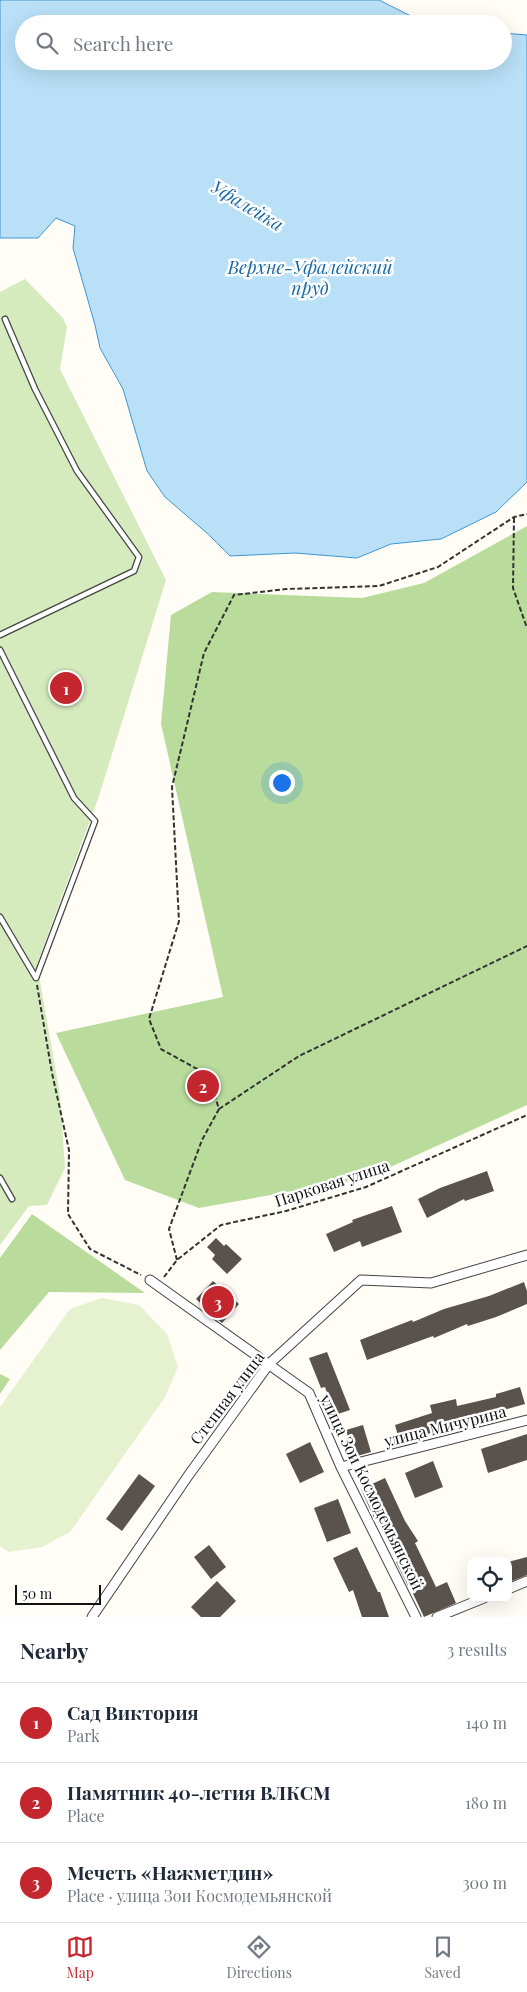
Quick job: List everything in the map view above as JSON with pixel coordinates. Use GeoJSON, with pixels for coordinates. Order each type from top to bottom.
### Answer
{"type":"FeatureCollection","features":[{"type":"Feature","properties":{"kind":"street","name":"Степная улица"},"geometry":{"type":"LineString","coordinates":[[92,1617],[188,1476],[269,1364],[361,1280],[431,1283],[527,1255]]}},
{"type":"Feature","properties":{"kind":"street","name":"улица Зои Космодемьянской"},"geometry":{"type":"LineString","coordinates":[[154,1282],[308,1393],[341,1467],[416,1617]]}},
{"type":"Feature","properties":{"kind":"street","name":"улица Мичурина"},"geometry":{"type":"LineString","coordinates":[[341,1467],[527,1420]]}},
{"type":"Feature","properties":{"kind":"street"},"geometry":{"type":"LineString","coordinates":[[512,1587],[527,1581]]}},
{"type":"Feature","properties":{"kind":"street"},"geometry":{"type":"LineString","coordinates":[[437,1617],[474,1602]]}},
{"type":"Feature","properties":{"kind":"lane"},"geometry":{"type":"LineString","coordinates":[[0,634],[134,571],[139,557],[77,471],[36,389],[5,320]]}},
{"type":"Feature","properties":{"kind":"lane"},"geometry":{"type":"LineString","coordinates":[[0,650],[74,798],[95,821],[36,978]]}},
{"type":"Feature","properties":{"kind":"lane"},"geometry":{"type":"LineString","coordinates":[[0,916],[36,978]]}},
{"type":"Feature","properties":{"kind":"lane"},"geometry":{"type":"LineString","coordinates":[[0,1178],[12,1199]]}},
{"type":"Feature","properties":{"kind":"path"},"geometry":{"type":"LineString","coordinates":[[220,1109],[208,1075],[161,1049],[149,1019],[180,921],[172,787],[204,653],[234,595],[286,589],[379,586],[438,567],[514,518],[527,514]]}},
{"type":"Feature","properties":{"kind":"path"},"geometry":{"type":"LineString","coordinates":[[514,518],[513,588],[527,628]]}},
{"type":"Feature","properties":{"kind":"path"},"geometry":{"type":"LineString","coordinates":[[177,1260],[169,1229],[202,1140],[220,1109],[298,1056],[527,946]]}},
{"type":"Feature","properties":{"kind":"path"},"geometry":{"type":"LineString","coordinates":[[36,978],[52,1072],[69,1150],[68,1214],[90,1249],[154,1282]]}},
{"type":"Feature","properties":{"kind":"path","name":"Парковая улица"},"geometry":{"type":"LineString","coordinates":[[154,1282],[177,1260],[221,1225],[286,1211],[366,1187],[527,1116]]}},
{"type":"Feature","properties":{"kind":"green space"},"geometry":{"type":"Polygon","coordinates":[[[25,279],[63,318],[67,327],[60,369],[166,580],[99,796],[37,964],[60,1095],[65,1168],[47,1205],[29,1206],[0,1245],[0,292],[25,279]]]}},
{"type":"Feature","properties":{"kind":"green space"},"geometry":{"type":"Polygon","coordinates":[[[527,526],[527,1105],[366,1178],[199,1208],[125,1180],[56,1033],[223,997],[161,724],[171,615],[212,592],[362,598],[424,583],[527,526]]]}},
{"type":"Feature","properties":{"kind":"green space"},"geometry":{"type":"Polygon","coordinates":[[[32,1214],[145,1293],[49,1292],[0,1350],[0,1258],[32,1214]]]}},
{"type":"Feature","properties":{"kind":"green space"},"geometry":{"type":"Polygon","coordinates":[[[102,1298],[139,1305],[167,1334],[178,1367],[165,1397],[70,1532],[42,1547],[9,1552],[0,1546],[0,1407],[70,1309],[102,1298]]]}},
{"type":"Feature","properties":{"kind":"green space"},"geometry":{"type":"Polygon","coordinates":[[[0,1374],[10,1379],[0,1394],[0,1374]]]}},
{"type":"Feature","properties":{"kind":"water","name":"Верхне-Уфалейский пруд"},"geometry":{"type":"Polygon","coordinates":[[[0,0],[379,0],[409,15],[15,15],[15,70],[512,70],[512,34],[527,35],[527,482],[496,512],[441,539],[391,544],[357,558],[295,553],[230,556],[208,534],[165,497],[147,471],[123,389],[100,348],[73,248],[75,226],[56,218],[38,238],[0,238],[0,0]]]}},
{"type":"Feature","properties":{"kind":"building"},"geometry":{"type":"Polygon","coordinates":[[[487,1171],[494,1191],[465,1201],[464,1199],[427,1218],[418,1199],[440,1188],[487,1171]]]}},
{"type":"Feature","properties":{"kind":"building"},"geometry":{"type":"Polygon","coordinates":[[[392,1206],[402,1232],[362,1247],[360,1241],[334,1252],[326,1234],[353,1222],[352,1220],[392,1206]]]}},
{"type":"Feature","properties":{"kind":"building"},"geometry":{"type":"Polygon","coordinates":[[[216,1238],[224,1246],[226,1244],[242,1259],[227,1274],[212,1259],[215,1255],[207,1247],[216,1238]]]}},
{"type":"Feature","properties":{"kind":"building"},"geometry":{"type":"Polygon","coordinates":[[[213,1281],[239,1304],[222,1323],[196,1299],[213,1281]]]}},
{"type":"Feature","properties":{"kind":"building"},"geometry":{"type":"Polygon","coordinates":[[[524,1282],[527,1291],[527,1304],[496,1317],[468,1326],[467,1324],[434,1338],[433,1336],[367,1360],[360,1340],[444,1309],[489,1296],[524,1282]]]}},
{"type":"Feature","properties":{"kind":"building"},"geometry":{"type":"Polygon","coordinates":[[[327,1352],[350,1410],[335,1415],[325,1387],[321,1388],[309,1358],[327,1352]]]}},
{"type":"Feature","properties":{"kind":"building"},"geometry":{"type":"Polygon","coordinates":[[[520,1387],[525,1404],[461,1422],[461,1424],[430,1430],[431,1433],[400,1443],[395,1425],[432,1413],[430,1405],[456,1399],[457,1406],[496,1397],[496,1394],[520,1387]]]}},
{"type":"Feature","properties":{"kind":"building"},"geometry":{"type":"Polygon","coordinates":[[[363,1425],[371,1452],[354,1457],[346,1430],[363,1425]]]}},
{"type":"Feature","properties":{"kind":"building"},"geometry":{"type":"Polygon","coordinates":[[[527,1434],[527,1460],[488,1473],[481,1449],[527,1434]]]}},
{"type":"Feature","properties":{"kind":"building"},"geometry":{"type":"Polygon","coordinates":[[[310,1442],[324,1472],[300,1483],[286,1454],[310,1442]]]}},
{"type":"Feature","properties":{"kind":"building"},"geometry":{"type":"Polygon","coordinates":[[[433,1461],[443,1487],[415,1498],[405,1473],[433,1461]]]}},
{"type":"Feature","properties":{"kind":"building"},"geometry":{"type":"Polygon","coordinates":[[[139,1474],[155,1486],[122,1531],[106,1519],[139,1474]]]}},
{"type":"Feature","properties":{"kind":"building"},"geometry":{"type":"Polygon","coordinates":[[[385,1478],[405,1521],[418,1541],[415,1543],[436,1587],[447,1582],[456,1603],[424,1617],[396,1562],[402,1559],[387,1533],[384,1521],[382,1522],[379,1518],[375,1520],[361,1489],[385,1478]]]}},
{"type":"Feature","properties":{"kind":"building"},"geometry":{"type":"Polygon","coordinates":[[[338,1499],[351,1533],[327,1542],[314,1508],[338,1499]]]}},
{"type":"Feature","properties":{"kind":"building"},"geometry":{"type":"Polygon","coordinates":[[[209,1545],[226,1567],[211,1579],[194,1557],[209,1545]]]}},
{"type":"Feature","properties":{"kind":"building"},"geometry":{"type":"Polygon","coordinates":[[[357,1547],[378,1592],[380,1592],[389,1617],[362,1617],[353,1590],[349,1592],[333,1558],[357,1547]]]}},
{"type":"Feature","properties":{"kind":"building"},"geometry":{"type":"Polygon","coordinates":[[[527,1557],[527,1575],[512,1581],[512,1561],[527,1557]]]}},
{"type":"Feature","properties":{"kind":"building"},"geometry":{"type":"Polygon","coordinates":[[[217,1581],[236,1601],[220,1617],[201,1617],[191,1607],[217,1581]]]}},
{"type":"Feature","properties":{"kind":"place","name":"Сад Виктория"},"geometry":{"type":"Point","coordinates":[66,688]}},
{"type":"Feature","properties":{"kind":"place","name":"Памятник 40-летия ВЛКСМ"},"geometry":{"type":"Point","coordinates":[203,1086]}},
{"type":"Feature","properties":{"kind":"place","name":"Мечеть «Нажметдин»"},"geometry":{"type":"Point","coordinates":[218,1302]}},
{"type":"Feature","properties":{"kind":"water label","name":"Уфалейка"},"geometry":{"type":"Point","coordinates":[247,206]}}]}
